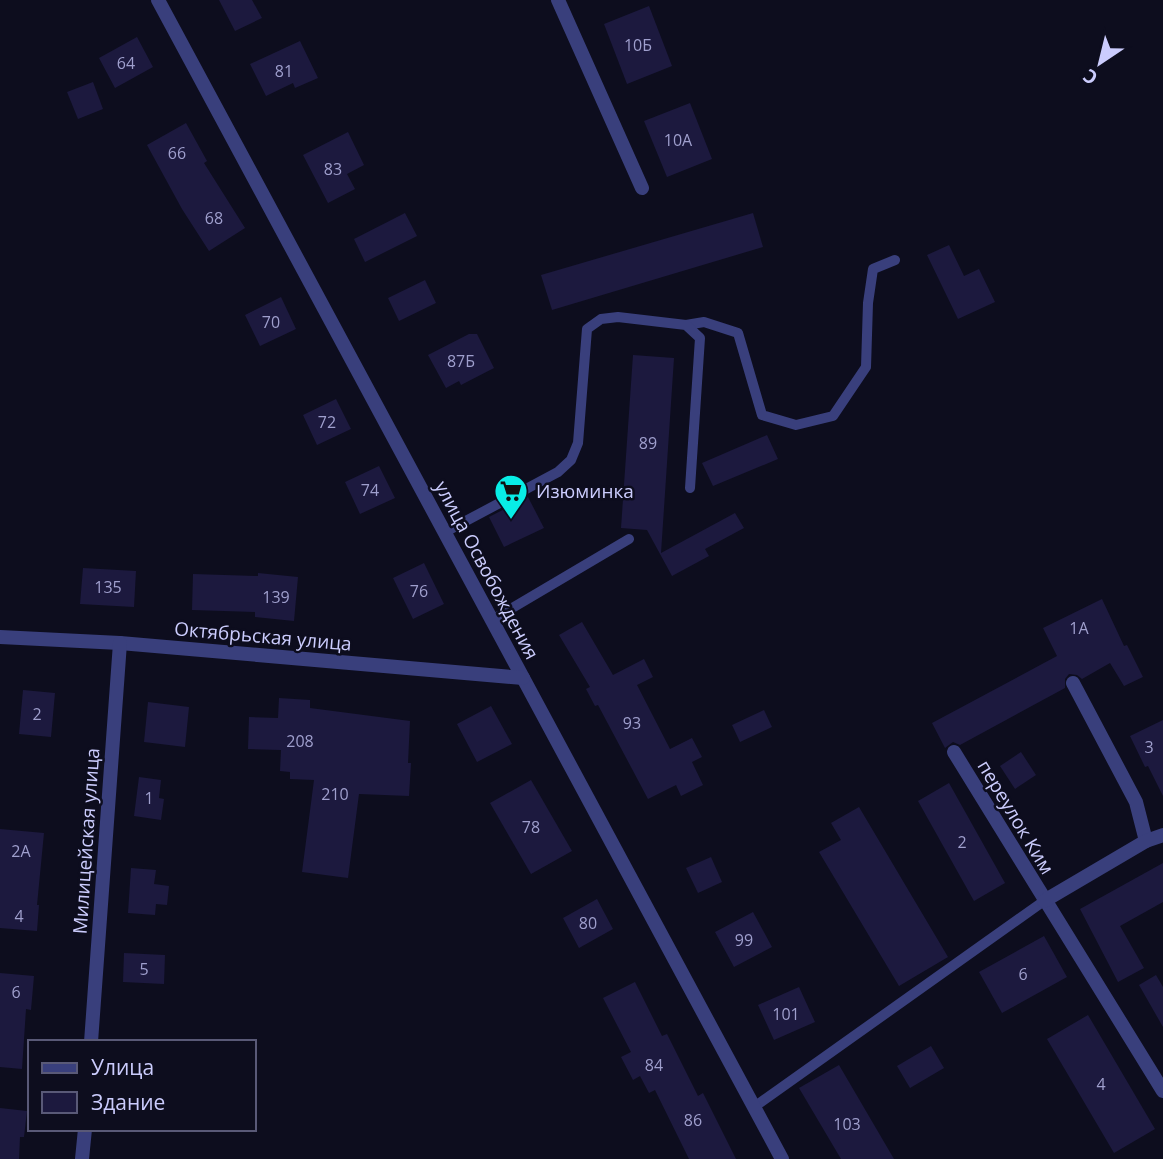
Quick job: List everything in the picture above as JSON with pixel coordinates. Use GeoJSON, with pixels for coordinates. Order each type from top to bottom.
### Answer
{"type":"FeatureCollection","features":[{"type":"Feature","properties":{"kind":"street","name":"улица Освобождения"},"geometry":{"type":"LineString","coordinates":[[158,0],[782,1159]]}},
{"type":"Feature","properties":{"kind":"street"},"geometry":{"type":"LineString","coordinates":[[558,0],[642,188]]}},
{"type":"Feature","properties":{"kind":"street","name":"Октябрьская улица"},"geometry":{"type":"LineString","coordinates":[[0,637],[120,643],[523,678]]}},
{"type":"Feature","properties":{"kind":"street","name":"Милицейская улица"},"geometry":{"type":"LineString","coordinates":[[91,1040],[120,643]]}},
{"type":"Feature","properties":{"kind":"street"},"geometry":{"type":"LineString","coordinates":[[1073,683],[1136,802],[1146,841]]}},
{"type":"Feature","properties":{"kind":"street","name":"переулок Ким"},"geometry":{"type":"LineString","coordinates":[[954,752],[1163,1091]]}},
{"type":"Feature","properties":{"kind":"street","name":"переулок Ким"},"geometry":{"type":"LineString","coordinates":[[1044,901],[1146,841],[1163,835]]}},
{"type":"Feature","properties":{"kind":"street"},"geometry":{"type":"LineString","coordinates":[[82,1159],[85,1131]]}},
{"type":"Feature","properties":{"kind":"lane"},"geometry":{"type":"LineString","coordinates":[[445,532],[558,472],[571,460],[578,443],[587,329],[601,319],[618,317],[686,326],[704,322],[738,333],[762,415],[796,425],[833,416],[866,367],[868,303],[873,269],[895,260]]}},
{"type":"Feature","properties":{"kind":"lane"},"geometry":{"type":"LineString","coordinates":[[686,326],[700,338],[690,488]]}},
{"type":"Feature","properties":{"kind":"lane"},"geometry":{"type":"LineString","coordinates":[[492,620],[629,539]]}},
{"type":"Feature","properties":{"kind":"lane"},"geometry":{"type":"LineString","coordinates":[[754,1107],[1044,901]]}},
{"type":"Feature","properties":{"kind":"building"},"geometry":{"type":"Polygon","coordinates":[[[219,0],[252,0],[262,18],[235,31],[219,0]]]}},
{"type":"Feature","properties":{"kind":"building"},"geometry":{"type":"Polygon","coordinates":[[[649,6],[672,66],[627,84],[604,24],[649,6]]]}},
{"type":"Feature","properties":{"kind":"building"},"geometry":{"type":"Polygon","coordinates":[[[137,37],[153,67],[115,88],[99,58],[137,37]]]}},
{"type":"Feature","properties":{"kind":"building"},"geometry":{"type":"Polygon","coordinates":[[[300,41],[318,78],[295,88],[293,83],[266,96],[250,64],[300,41]]]}},
{"type":"Feature","properties":{"kind":"building"},"geometry":{"type":"Polygon","coordinates":[[[93,82],[103,109],[78,119],[67,92],[93,82]]]}},
{"type":"Feature","properties":{"kind":"building"},"geometry":{"type":"Polygon","coordinates":[[[690,103],[712,159],[667,177],[644,121],[690,103]]]}},
{"type":"Feature","properties":{"kind":"building"},"geometry":{"type":"Polygon","coordinates":[[[186,123],[207,161],[204,163],[245,228],[209,251],[182,209],[147,145],[186,123]]]}},
{"type":"Feature","properties":{"kind":"building"},"geometry":{"type":"Polygon","coordinates":[[[348,132],[364,165],[347,174],[355,189],[328,203],[303,155],[348,132]]]}},
{"type":"Feature","properties":{"kind":"building"},"geometry":{"type":"Polygon","coordinates":[[[405,213],[417,236],[365,262],[354,239],[405,213]]]}},
{"type":"Feature","properties":{"kind":"building"},"geometry":{"type":"Polygon","coordinates":[[[753,213],[763,247],[552,310],[541,275],[753,213]]]}},
{"type":"Feature","properties":{"kind":"building"},"geometry":{"type":"Polygon","coordinates":[[[949,245],[964,276],[979,269],[995,302],[958,319],[927,255],[949,245]]]}},
{"type":"Feature","properties":{"kind":"building"},"geometry":{"type":"Polygon","coordinates":[[[425,280],[436,303],[399,321],[388,298],[425,280]]]}},
{"type":"Feature","properties":{"kind":"building"},"geometry":{"type":"Polygon","coordinates":[[[281,297],[296,329],[260,346],[245,315],[281,297]]]}},
{"type":"Feature","properties":{"kind":"building"},"geometry":{"type":"Polygon","coordinates":[[[469,334],[477,334],[494,368],[461,385],[459,381],[446,388],[428,355],[469,334]]]}},
{"type":"Feature","properties":{"kind":"building"},"geometry":{"type":"Polygon","coordinates":[[[633,355],[674,358],[661,553],[735,513],[744,528],[705,549],[709,556],[672,576],[647,530],[621,528],[633,355]]]}},
{"type":"Feature","properties":{"kind":"building"},"geometry":{"type":"Polygon","coordinates":[[[336,399],[351,429],[317,445],[303,415],[336,399]]]}},
{"type":"Feature","properties":{"kind":"building"},"geometry":{"type":"Polygon","coordinates":[[[767,435],[778,459],[713,486],[702,463],[767,435]]]}},
{"type":"Feature","properties":{"kind":"building"},"geometry":{"type":"Polygon","coordinates":[[[379,466],[395,498],[360,514],[345,482],[379,466]]]}},
{"type":"Feature","properties":{"kind":"building"},"geometry":{"type":"Polygon","coordinates":[[[528,497],[544,528],[504,547],[489,517],[528,497]]]}},
{"type":"Feature","properties":{"kind":"building"},"geometry":{"type":"Polygon","coordinates":[[[424,563],[444,604],[413,619],[393,578],[424,563]]]}},
{"type":"Feature","properties":{"kind":"building"},"geometry":{"type":"Polygon","coordinates":[[[83,568],[136,571],[134,607],[80,604],[83,568]]]}},
{"type":"Feature","properties":{"kind":"building"},"geometry":{"type":"Polygon","coordinates":[[[258,573],[298,577],[294,621],[255,617],[255,612],[192,610],[193,574],[258,576],[258,573]]]}},
{"type":"Feature","properties":{"kind":"building"},"geometry":{"type":"Polygon","coordinates":[[[1102,599],[1124,646],[1127,645],[1143,677],[1124,686],[1110,663],[1082,679],[1069,674],[1065,679],[1065,688],[960,745],[953,742],[945,748],[932,723],[1057,656],[1043,628],[1102,599]]]}},
{"type":"Feature","properties":{"kind":"building"},"geometry":{"type":"Polygon","coordinates":[[[582,622],[613,675],[644,659],[653,677],[637,685],[670,749],[692,738],[702,757],[692,762],[703,785],[681,796],[676,785],[648,799],[598,705],[595,706],[586,689],[590,687],[559,635],[582,622]]]}},
{"type":"Feature","properties":{"kind":"building"},"geometry":{"type":"Polygon","coordinates":[[[23,690],[55,693],[51,737],[19,734],[23,690]]]}},
{"type":"Feature","properties":{"kind":"building"},"geometry":{"type":"Polygon","coordinates":[[[279,698],[310,700],[310,708],[410,721],[409,796],[359,794],[348,878],[302,872],[314,780],[290,779],[290,772],[280,771],[281,750],[248,749],[249,717],[278,718],[279,698]]]}},
{"type":"Feature","properties":{"kind":"building"},"geometry":{"type":"Polygon","coordinates":[[[148,702],[189,707],[185,747],[144,742],[148,702]]]}},
{"type":"Feature","properties":{"kind":"building"},"geometry":{"type":"Polygon","coordinates":[[[491,706],[512,744],[477,762],[457,724],[491,706]]]}},
{"type":"Feature","properties":{"kind":"building"},"geometry":{"type":"Polygon","coordinates":[[[764,710],[772,727],[740,742],[732,725],[764,710]]]}},
{"type":"Feature","properties":{"kind":"building"},"geometry":{"type":"Polygon","coordinates":[[[1163,720],[1163,796],[1130,736],[1163,720]]]}},
{"type":"Feature","properties":{"kind":"building"},"geometry":{"type":"Polygon","coordinates":[[[1021,752],[1036,775],[1015,789],[1000,766],[1021,752]]]}},
{"type":"Feature","properties":{"kind":"building"},"geometry":{"type":"Polygon","coordinates":[[[139,777],[161,780],[159,798],[164,799],[161,820],[134,816],[139,777]]]}},
{"type":"Feature","properties":{"kind":"building"},"geometry":{"type":"Polygon","coordinates":[[[531,780],[572,851],[531,874],[490,803],[531,780]]]}},
{"type":"Feature","properties":{"kind":"building"},"geometry":{"type":"Polygon","coordinates":[[[949,783],[1005,883],[974,901],[918,801],[949,783]]]}},
{"type":"Feature","properties":{"kind":"building"},"geometry":{"type":"Polygon","coordinates":[[[859,807],[948,957],[899,986],[819,852],[841,840],[831,823],[859,807]]]}},
{"type":"Feature","properties":{"kind":"building"},"geometry":{"type":"Polygon","coordinates":[[[0,829],[44,833],[37,931],[0,928],[0,829]]]}},
{"type":"Feature","properties":{"kind":"building"},"geometry":{"type":"Polygon","coordinates":[[[711,857],[722,882],[698,893],[686,868],[711,857]]]}},
{"type":"Feature","properties":{"kind":"building"},"geometry":{"type":"Polygon","coordinates":[[[1163,863],[1163,902],[1120,926],[1144,968],[1118,982],[1080,909],[1163,863]]]}},
{"type":"Feature","properties":{"kind":"building"},"geometry":{"type":"Polygon","coordinates":[[[131,868],[156,870],[154,884],[169,886],[167,905],[156,904],[155,915],[128,913],[131,868]]]}},
{"type":"Feature","properties":{"kind":"building"},"geometry":{"type":"Polygon","coordinates":[[[597,899],[613,929],[579,948],[563,918],[597,899]]]}},
{"type":"Feature","properties":{"kind":"building"},"geometry":{"type":"Polygon","coordinates":[[[753,912],[772,947],[734,967],[715,932],[753,912]]]}},
{"type":"Feature","properties":{"kind":"building"},"geometry":{"type":"Polygon","coordinates":[[[1044,936],[1067,977],[1002,1013],[979,972],[1044,936]]]}},
{"type":"Feature","properties":{"kind":"building"},"geometry":{"type":"Polygon","coordinates":[[[124,953],[165,955],[164,984],[123,982],[124,953]]]}},
{"type":"Feature","properties":{"kind":"building"},"geometry":{"type":"Polygon","coordinates":[[[0,973],[34,976],[31,1010],[26,1009],[22,1069],[0,1067],[0,973]]]}},
{"type":"Feature","properties":{"kind":"building"},"geometry":{"type":"Polygon","coordinates":[[[1156,975],[1163,987],[1163,1027],[1139,985],[1156,975]]]}},
{"type":"Feature","properties":{"kind":"building"},"geometry":{"type":"Polygon","coordinates":[[[635,982],[662,1036],[667,1034],[698,1096],[703,1093],[736,1159],[689,1159],[655,1090],[649,1093],[640,1076],[633,1080],[621,1057],[631,1052],[603,998],[635,982]]]}},
{"type":"Feature","properties":{"kind":"building"},"geometry":{"type":"Polygon","coordinates":[[[799,987],[815,1022],[774,1040],[758,1005],[799,987]]]}},
{"type":"Feature","properties":{"kind":"building"},"geometry":{"type":"Polygon","coordinates":[[[1088,1015],[1155,1129],[1114,1153],[1047,1039],[1088,1015]]]}},
{"type":"Feature","properties":{"kind":"building"},"geometry":{"type":"Polygon","coordinates":[[[931,1046],[944,1068],[910,1088],[897,1066],[931,1046]]]}},
{"type":"Feature","properties":{"kind":"building"},"geometry":{"type":"Polygon","coordinates":[[[839,1065],[894,1159],[841,1159],[799,1088],[839,1065]]]}},
{"type":"Feature","properties":{"kind":"building"},"geometry":{"type":"Polygon","coordinates":[[[0,1108],[27,1111],[24,1137],[20,1137],[19,1159],[0,1159],[0,1108]]]}},
{"type":"Feature","properties":{"kind":"place","name":"Изюминка"},"geometry":{"type":"Point","coordinates":[511,521]}}]}
